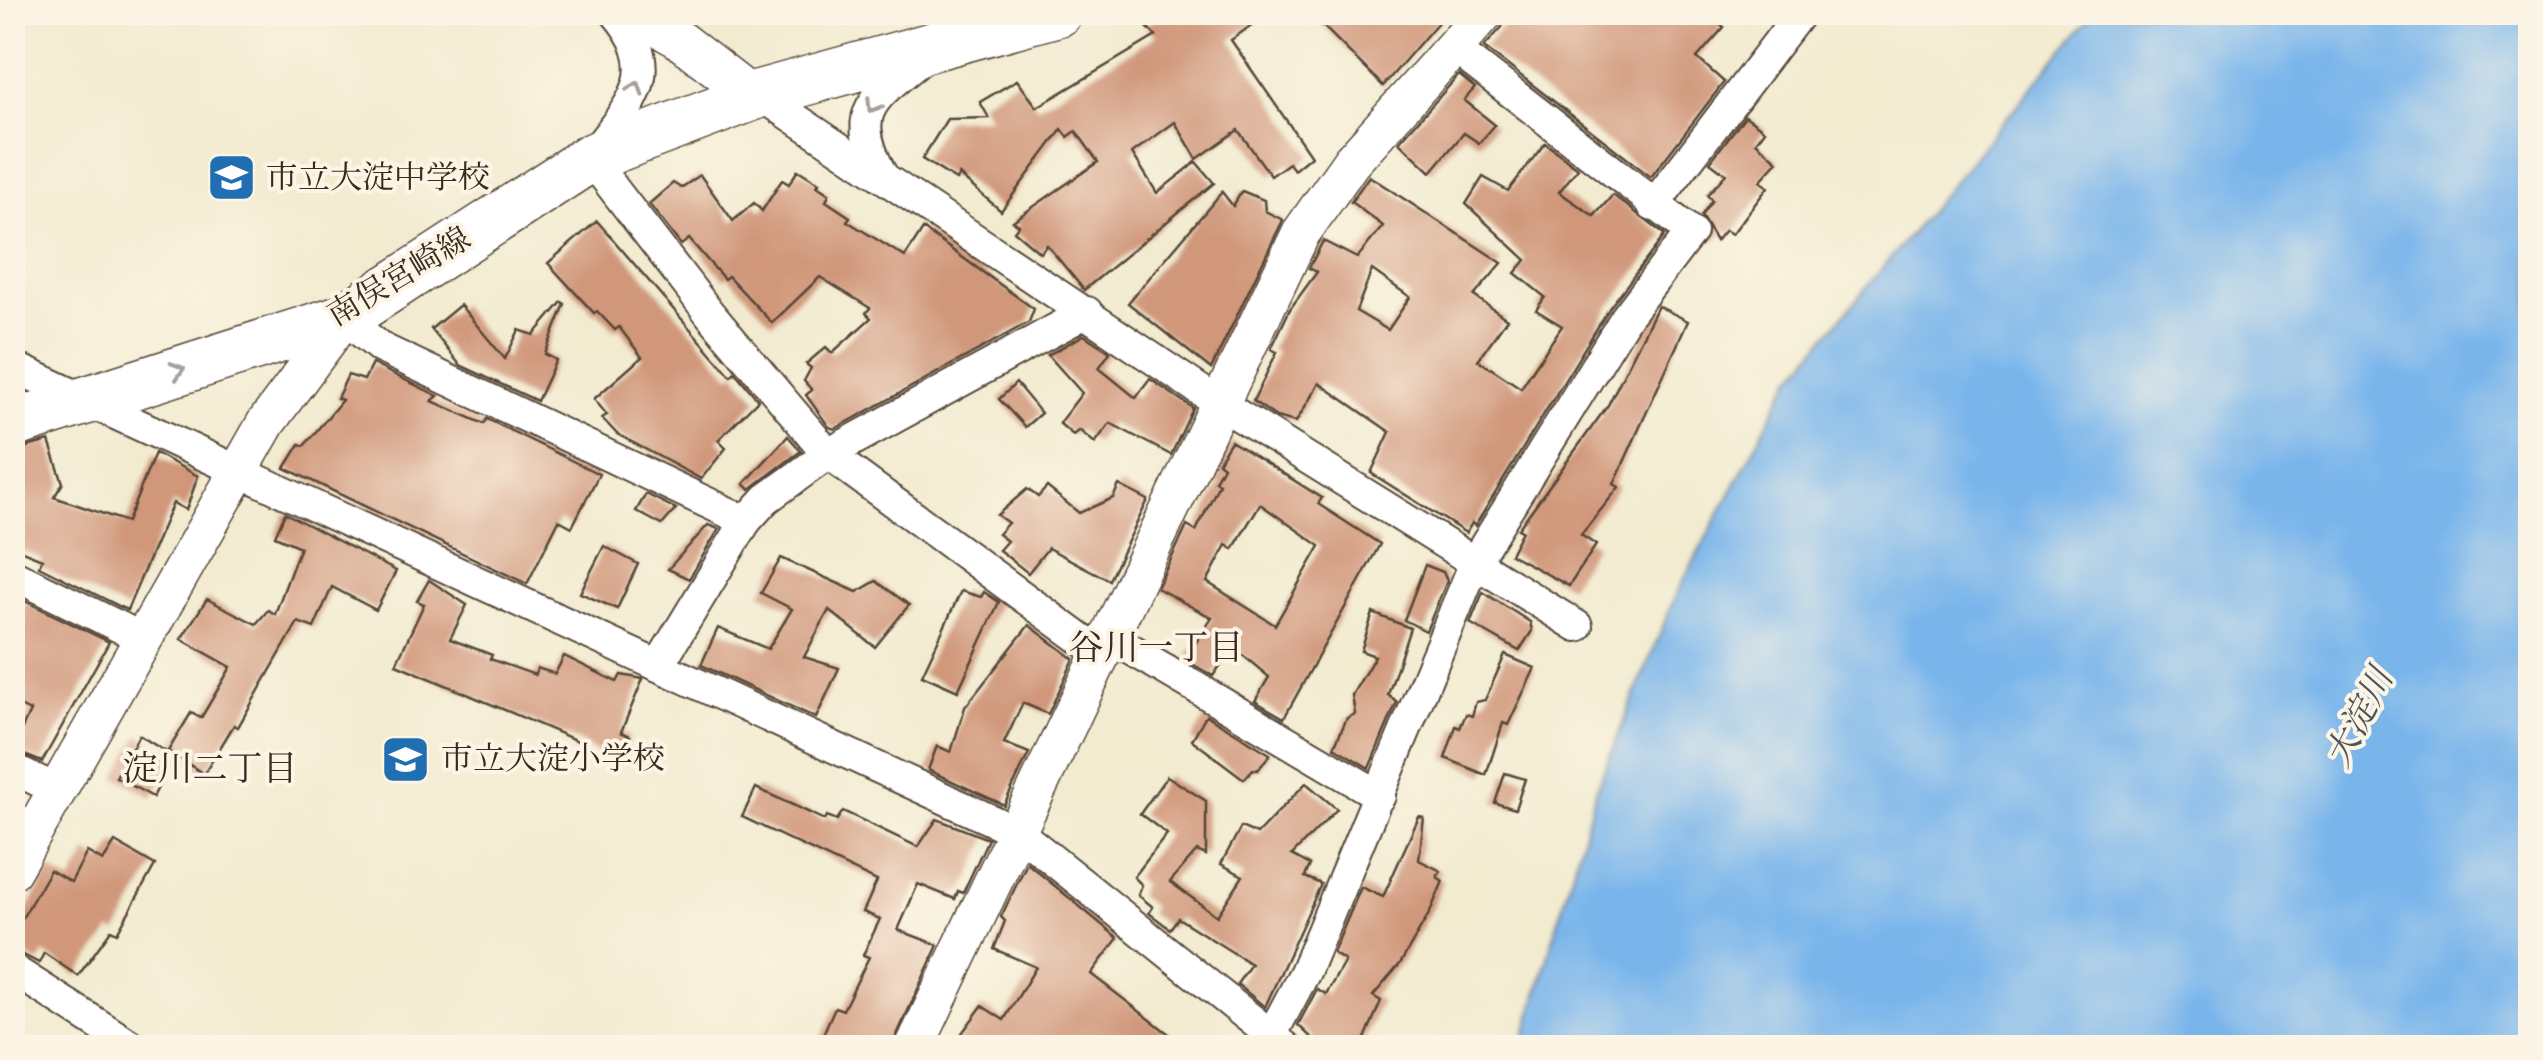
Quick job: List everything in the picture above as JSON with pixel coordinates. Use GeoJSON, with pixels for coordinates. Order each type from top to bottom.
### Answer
{"type":"FeatureCollection","features":[{"type":"Feature","properties":{"kind":"main road","name":"南俣宮崎線"},"geometry":{"type":"LineString","coordinates":[[12,424],[344,318],[590,158],[759,94],[933,50],[1058,12]]}},
{"type":"Feature","properties":{"kind":"street"},"geometry":{"type":"LineString","coordinates":[[614,12],[632,32],[642,56],[642,77],[630,103],[590,158],[734,344],[828,454],[1108,647],[1380,796]]}},
{"type":"Feature","properties":{"kind":"street"},"geometry":{"type":"LineString","coordinates":[[630,12],[677,38],[744,89],[759,94],[1222,406],[1577,626]]}},
{"type":"Feature","properties":{"kind":"street"},"geometry":{"type":"LineString","coordinates":[[914,1048],[1108,647],[1301,233],[1351,162],[1486,12]]}},
{"type":"Feature","properties":{"kind":"street"},"geometry":{"type":"LineString","coordinates":[[1653,206],[1802,12]]}},
{"type":"Feature","properties":{"kind":"street"},"geometry":{"type":"LineString","coordinates":[[12,366],[1019,833],[1280,1041],[1476,560],[1626,317],[1691,232],[1453,47]]}},
{"type":"Feature","properties":{"kind":"street"},"geometry":{"type":"LineString","coordinates":[[885,181],[867,147],[862,126],[871,101],[933,50]]}},
{"type":"Feature","properties":{"kind":"street"},"geometry":{"type":"LineString","coordinates":[[658,666],[746,522],[766,498],[828,454],[1087,312]]}},
{"type":"Feature","properties":{"kind":"street"},"geometry":{"type":"LineString","coordinates":[[12,870],[238,471],[291,386],[344,318],[381,348],[746,522]]}},
{"type":"Feature","properties":{"kind":"street"},"geometry":{"type":"LineString","coordinates":[[12,574],[144,639]]}},
{"type":"Feature","properties":{"kind":"street"},"geometry":{"type":"LineString","coordinates":[[12,768],[59,791]]}},
{"type":"Feature","properties":{"kind":"street"},"geometry":{"type":"LineString","coordinates":[[12,969],[134,1048]]}},
{"type":"Feature","properties":{"kind":"water","name":"大淀川"},"geometry":{"type":"Polygon","coordinates":[[[2093,13],[2530,13],[2530,1047],[1522,1047],[1596,790],[1675,597],[1791,379],[2093,13]]]}},
{"type":"Feature","properties":{"kind":"building"},"geometry":{"type":"Polygon","coordinates":[[[1166,12],[1270,12],[1231,40],[1311,156],[1294,170],[1289,163],[1271,176],[1238,130],[1197,159],[1175,122],[1132,153],[1157,193],[1196,162],[1214,183],[1084,290],[1047,245],[1040,253],[1014,231],[1019,225],[1013,221],[1098,162],[1076,131],[1068,137],[1062,129],[1001,211],[959,175],[956,180],[922,159],[947,119],[989,118],[980,102],[1017,80],[1037,107],[1156,36],[1145,25],[1166,12]]]}},
{"type":"Feature","properties":{"kind":"building"},"geometry":{"type":"Polygon","coordinates":[[[1309,12],[1454,12],[1450,17],[1446,13],[1383,86],[1309,12]]]}},
{"type":"Feature","properties":{"kind":"building"},"geometry":{"type":"Polygon","coordinates":[[[1507,12],[1707,12],[1724,27],[1697,58],[1724,82],[1651,177],[1484,47],[1502,27],[1507,12]]]}},
{"type":"Feature","properties":{"kind":"building"},"geometry":{"type":"Polygon","coordinates":[[[1459,75],[1475,88],[1464,100],[1495,125],[1479,143],[1464,133],[1431,172],[1399,142],[1459,75]]]}},
{"type":"Feature","properties":{"kind":"building"},"geometry":{"type":"Polygon","coordinates":[[[1745,116],[1765,130],[1756,142],[1778,161],[1760,181],[1768,187],[1732,234],[1725,230],[1716,241],[1701,216],[1712,200],[1707,195],[1726,174],[1710,162],[1745,116]]]}},
{"type":"Feature","properties":{"kind":"building"},"geometry":{"type":"Polygon","coordinates":[[[1545,143],[1578,168],[1559,192],[1594,216],[1613,195],[1665,235],[1610,307],[1475,526],[1472,523],[1466,533],[1371,473],[1390,432],[1319,383],[1296,422],[1276,417],[1253,401],[1277,352],[1271,349],[1290,309],[1317,272],[1309,268],[1323,241],[1357,258],[1383,226],[1351,202],[1369,176],[1502,263],[1474,296],[1507,319],[1478,360],[1521,388],[1562,326],[1536,310],[1545,297],[1515,273],[1526,260],[1466,204],[1483,177],[1508,191],[1545,143]],[[1372,270],[1356,311],[1388,330],[1410,297],[1372,270]]]}},
{"type":"Feature","properties":{"kind":"building"},"geometry":{"type":"Polygon","coordinates":[[[798,170],[819,183],[817,186],[829,194],[826,201],[850,217],[847,221],[905,257],[923,229],[1034,309],[1029,322],[835,429],[829,427],[806,395],[812,390],[804,381],[811,368],[806,364],[826,347],[832,353],[871,318],[866,313],[870,308],[820,277],[772,323],[728,276],[724,279],[689,239],[681,245],[649,204],[673,183],[681,188],[700,175],[733,221],[754,203],[762,211],[782,180],[789,184],[798,170]]]}},
{"type":"Feature","properties":{"kind":"building"},"geometry":{"type":"Polygon","coordinates":[[[1242,191],[1264,200],[1265,211],[1283,220],[1211,369],[1128,303],[1222,192],[1233,206],[1242,191]]]}},
{"type":"Feature","properties":{"kind":"building"},"geometry":{"type":"Polygon","coordinates":[[[597,221],[731,376],[735,372],[758,400],[718,440],[726,448],[701,479],[617,434],[602,418],[607,415],[594,399],[642,357],[619,327],[615,330],[597,311],[594,313],[548,263],[597,221]]]}},
{"type":"Feature","properties":{"kind":"building"},"geometry":{"type":"Polygon","coordinates":[[[562,302],[565,304],[545,354],[556,360],[537,401],[460,365],[431,329],[460,305],[505,359],[519,330],[534,335],[562,302]]]}},
{"type":"Feature","properties":{"kind":"building"},"geometry":{"type":"Polygon","coordinates":[[[1658,306],[1688,321],[1614,484],[1619,487],[1581,535],[1596,545],[1569,586],[1510,554],[1522,531],[1518,529],[1608,405],[1658,306]]]}},
{"type":"Feature","properties":{"kind":"building"},"geometry":{"type":"Polygon","coordinates":[[[1084,335],[1110,352],[1099,368],[1136,398],[1150,379],[1193,408],[1171,455],[1110,423],[1095,443],[1079,430],[1073,435],[1059,423],[1082,393],[1048,355],[1084,335]]]}},
{"type":"Feature","properties":{"kind":"building"},"geometry":{"type":"Polygon","coordinates":[[[372,364],[438,396],[432,401],[484,424],[487,419],[599,474],[572,527],[559,520],[527,584],[285,468],[300,444],[304,446],[342,400],[337,398],[348,375],[364,380],[372,364]]]}},
{"type":"Feature","properties":{"kind":"building"},"geometry":{"type":"Polygon","coordinates":[[[1016,383],[1041,413],[1025,427],[999,399],[1016,383]]]}},
{"type":"Feature","properties":{"kind":"building"},"geometry":{"type":"Polygon","coordinates":[[[788,436],[801,451],[750,489],[744,484],[788,436]]]}},
{"type":"Feature","properties":{"kind":"building"},"geometry":{"type":"Polygon","coordinates":[[[49,441],[63,483],[54,497],[127,522],[155,453],[198,476],[186,510],[173,503],[127,610],[39,566],[42,559],[12,547],[12,451],[49,441]]]}},
{"type":"Feature","properties":{"kind":"building"},"geometry":{"type":"Polygon","coordinates":[[[1231,441],[1322,498],[1318,504],[1380,544],[1284,718],[1255,701],[1269,677],[1233,647],[1213,676],[1189,662],[1189,653],[1212,618],[1157,588],[1187,526],[1196,531],[1219,484],[1215,481],[1223,466],[1218,462],[1231,441]],[[1260,504],[1233,549],[1226,545],[1207,582],[1275,625],[1320,546],[1260,504]]]}},
{"type":"Feature","properties":{"kind":"building"},"geometry":{"type":"Polygon","coordinates":[[[1119,485],[1148,500],[1109,580],[1048,548],[1028,573],[999,550],[1007,541],[998,534],[1008,523],[997,515],[1027,489],[1038,497],[1047,487],[1079,513],[1113,498],[1119,485]]]}},
{"type":"Feature","properties":{"kind":"building"},"geometry":{"type":"Polygon","coordinates":[[[646,494],[676,509],[662,525],[636,511],[646,494]]]}},
{"type":"Feature","properties":{"kind":"building"},"geometry":{"type":"Polygon","coordinates":[[[285,513],[396,571],[376,610],[332,587],[314,628],[298,622],[238,727],[234,725],[204,774],[168,751],[191,713],[201,718],[231,667],[181,639],[207,599],[256,624],[268,610],[275,614],[300,547],[275,536],[285,513]]]}},
{"type":"Feature","properties":{"kind":"building"},"geometry":{"type":"Polygon","coordinates":[[[708,525],[719,529],[689,579],[668,569],[708,525]]]}},
{"type":"Feature","properties":{"kind":"building"},"geometry":{"type":"Polygon","coordinates":[[[604,546],[638,564],[617,609],[580,593],[604,546]]]}},
{"type":"Feature","properties":{"kind":"building"},"geometry":{"type":"Polygon","coordinates":[[[781,558],[857,592],[876,581],[909,605],[875,647],[829,610],[804,657],[839,668],[816,718],[701,665],[718,628],[768,649],[792,609],[761,593],[781,558]]]}},
{"type":"Feature","properties":{"kind":"building"},"geometry":{"type":"Polygon","coordinates":[[[1425,565],[1443,572],[1447,581],[1426,631],[1404,620],[1425,565]]]}},
{"type":"Feature","properties":{"kind":"building"},"geometry":{"type":"Polygon","coordinates":[[[429,580],[467,605],[450,639],[492,655],[490,659],[535,675],[537,668],[555,674],[564,656],[617,682],[621,675],[643,679],[621,732],[630,736],[621,757],[609,752],[607,758],[578,741],[396,664],[424,604],[417,601],[429,580]]]}},
{"type":"Feature","properties":{"kind":"building"},"geometry":{"type":"Polygon","coordinates":[[[961,591],[981,597],[984,592],[999,602],[958,691],[922,675],[961,591]]]}},
{"type":"Feature","properties":{"kind":"building"},"geometry":{"type":"Polygon","coordinates":[[[1483,592],[1530,622],[1532,631],[1519,651],[1470,623],[1483,592]]]}},
{"type":"Feature","properties":{"kind":"building"},"geometry":{"type":"Polygon","coordinates":[[[25,601],[109,642],[42,762],[12,750],[30,711],[12,702],[12,627],[25,601]]]}},
{"type":"Feature","properties":{"kind":"building"},"geometry":{"type":"Polygon","coordinates":[[[1373,613],[1410,628],[1388,695],[1397,702],[1369,768],[1334,747],[1347,718],[1355,714],[1352,695],[1375,656],[1361,651],[1373,613]]]}},
{"type":"Feature","properties":{"kind":"building"},"geometry":{"type":"Polygon","coordinates":[[[1029,625],[1074,659],[1048,714],[1023,703],[1004,743],[1029,753],[1004,805],[928,770],[937,746],[951,752],[965,707],[1029,625]]]}},
{"type":"Feature","properties":{"kind":"building"},"geometry":{"type":"Polygon","coordinates":[[[1505,655],[1535,668],[1508,725],[1503,723],[1486,775],[1445,758],[1456,726],[1460,728],[1466,714],[1472,716],[1476,702],[1485,700],[1505,655]]]}},
{"type":"Feature","properties":{"kind":"building"},"geometry":{"type":"Polygon","coordinates":[[[1206,715],[1270,754],[1258,770],[1253,769],[1244,779],[1192,740],[1206,715]]]}},
{"type":"Feature","properties":{"kind":"building"},"geometry":{"type":"Polygon","coordinates":[[[139,735],[174,757],[153,797],[116,777],[139,735]]]}},
{"type":"Feature","properties":{"kind":"building"},"geometry":{"type":"Polygon","coordinates":[[[1505,773],[1525,779],[1515,809],[1495,803],[1505,773]]]}},
{"type":"Feature","properties":{"kind":"building"},"geometry":{"type":"Polygon","coordinates":[[[1167,776],[1206,801],[1206,855],[1197,851],[1170,882],[1217,916],[1243,876],[1221,864],[1241,827],[1257,834],[1306,783],[1337,809],[1292,855],[1310,865],[1305,877],[1321,884],[1265,1007],[1237,984],[1251,964],[1178,918],[1170,929],[1149,913],[1153,907],[1138,895],[1142,885],[1134,877],[1167,834],[1140,814],[1167,776]]]}},
{"type":"Feature","properties":{"kind":"building"},"geometry":{"type":"Polygon","coordinates":[[[756,788],[825,820],[827,816],[837,820],[843,811],[918,847],[937,819],[988,839],[963,893],[958,891],[955,899],[918,884],[898,930],[938,945],[891,1048],[817,1048],[835,1007],[843,1010],[869,957],[863,955],[880,919],[863,912],[877,881],[742,817],[756,788]]]}},
{"type":"Feature","properties":{"kind":"building"},"geometry":{"type":"Polygon","coordinates":[[[1419,817],[1424,818],[1419,860],[1441,871],[1437,877],[1443,881],[1430,912],[1400,964],[1373,996],[1381,1001],[1361,1048],[1313,1048],[1315,1041],[1298,1025],[1317,989],[1326,994],[1345,961],[1333,953],[1361,887],[1383,897],[1419,817]]]}},
{"type":"Feature","properties":{"kind":"building"},"geometry":{"type":"Polygon","coordinates":[[[115,842],[155,865],[117,933],[111,930],[78,976],[44,953],[39,963],[12,949],[12,936],[50,870],[71,882],[87,852],[103,861],[115,842]]]}},
{"type":"Feature","properties":{"kind":"building"},"geometry":{"type":"Polygon","coordinates":[[[1027,863],[1118,938],[1091,974],[1169,1034],[1159,1048],[951,1048],[982,1006],[1004,1020],[1036,967],[994,949],[1005,921],[1001,917],[1027,863]]]}},
{"type":"Feature","properties":{"kind":"place","name":"市立大淀中学校"},"geometry":{"type":"Point","coordinates":[231,178]}},
{"type":"Feature","properties":{"kind":"place","name":"市立大淀小学校"},"geometry":{"type":"Point","coordinates":[406,759]}},
{"type":"Feature","properties":{"kind":"district","name":"谷川一丁目"},"geometry":{"type":"Point","coordinates":[1156,648]}},
{"type":"Feature","properties":{"kind":"district","name":"淀川二丁目"},"geometry":{"type":"Point","coordinates":[210,769]}}]}
